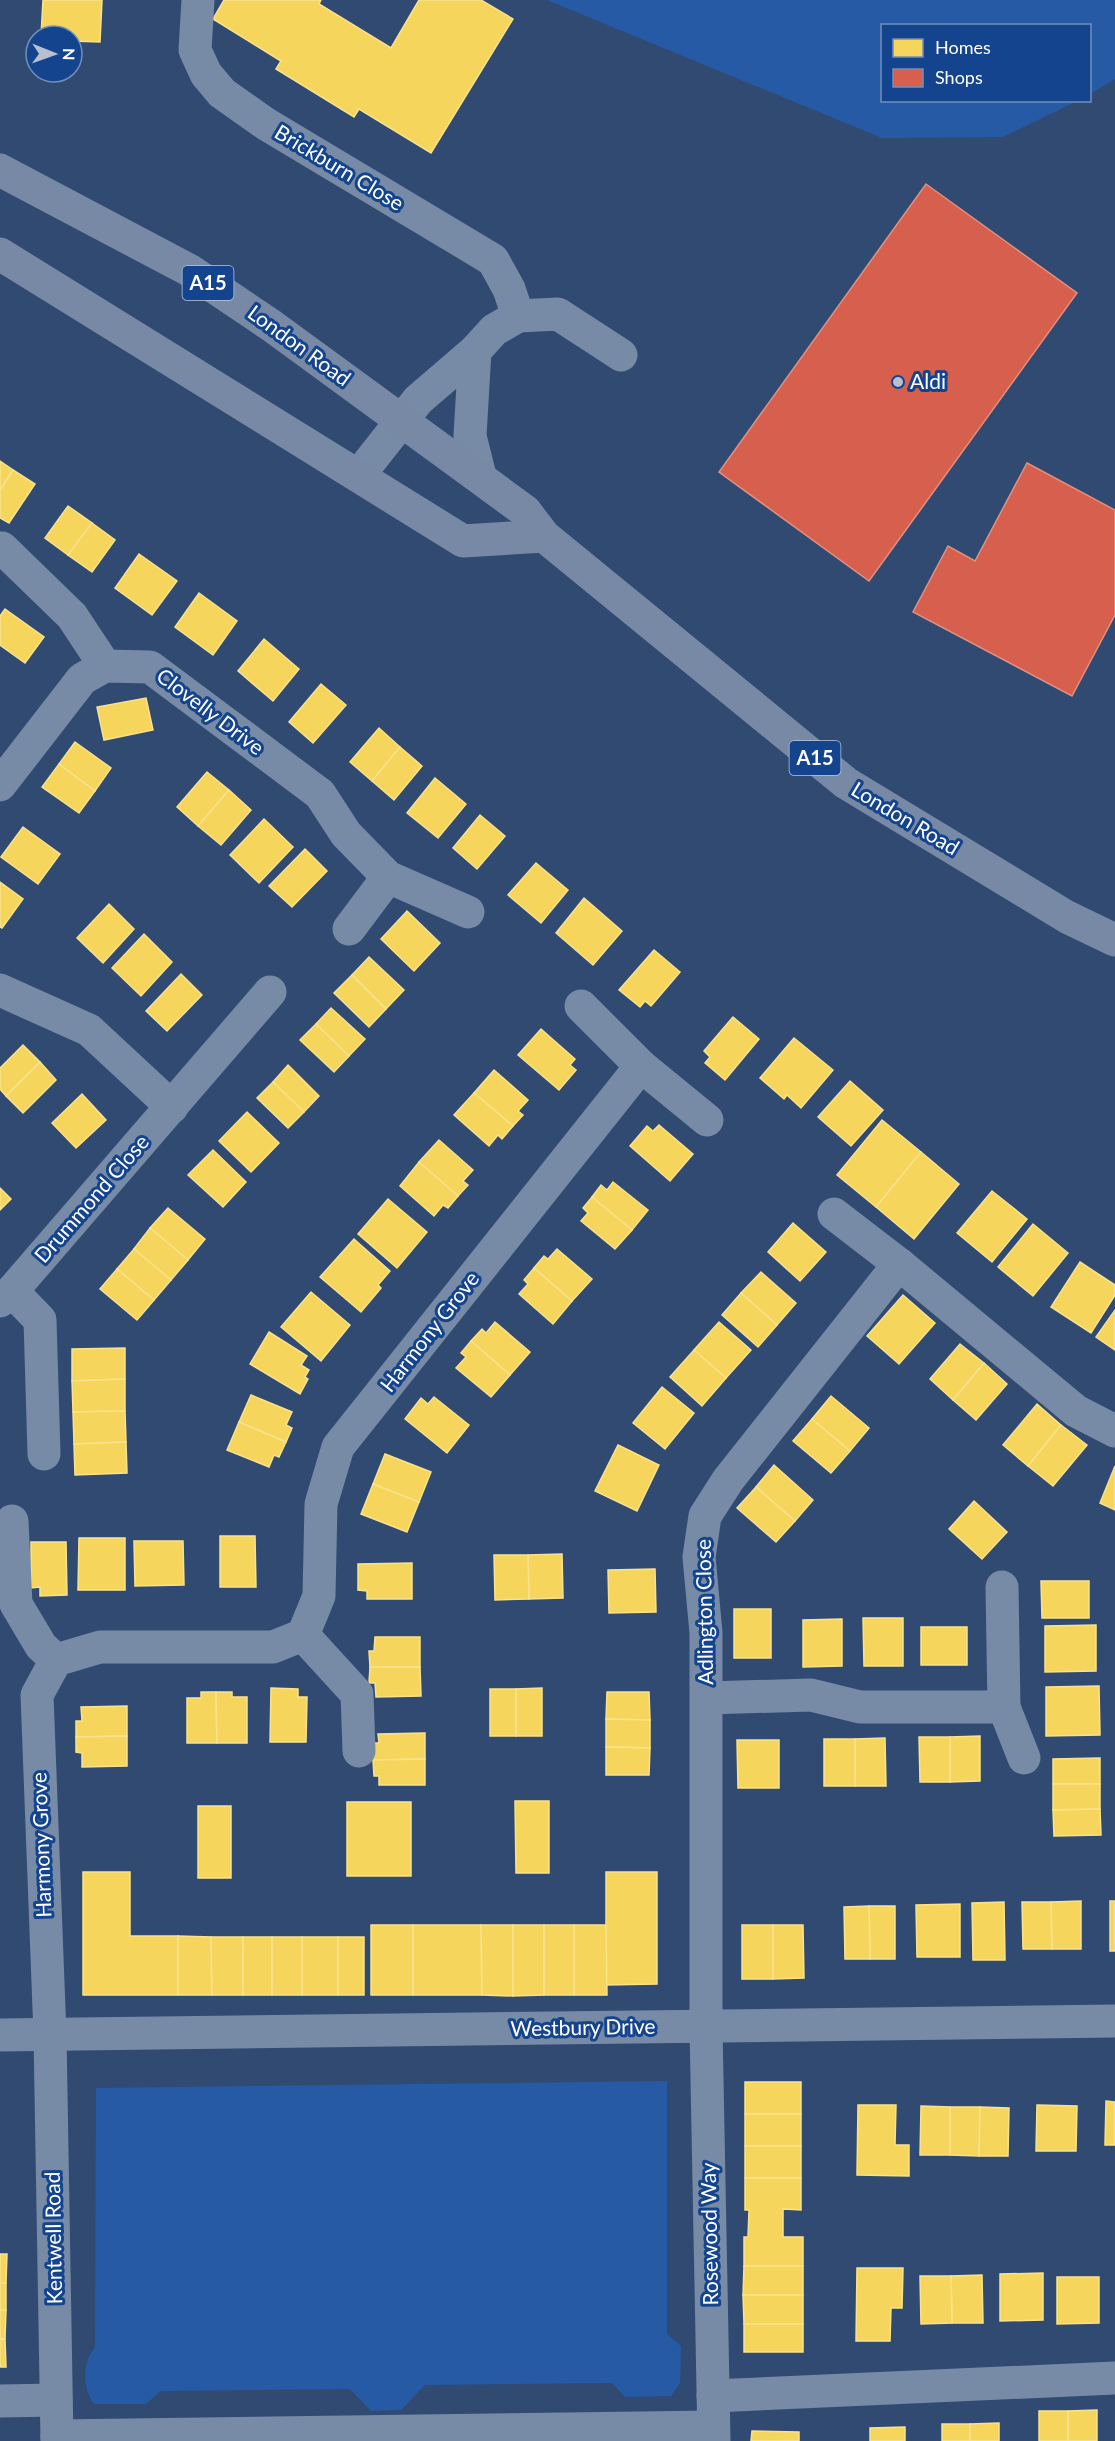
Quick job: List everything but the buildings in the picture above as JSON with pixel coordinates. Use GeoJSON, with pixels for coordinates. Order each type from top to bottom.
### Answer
{"type":"FeatureCollection","features":[{"type":"Feature","properties":{"kind":"main road","name":"London Road"},"geometry":{"type":"LineString","coordinates":[[0,170],[189,270],[272,326],[525,511],[544,536],[846,783],[1067,917],[1115,940]]}},
{"type":"Feature","properties":{"kind":"main road"},"geometry":{"type":"LineString","coordinates":[[0,254],[463,541],[544,536]]}},
{"type":"Feature","properties":{"kind":"street","name":"Brickburn Close"},"geometry":{"type":"LineString","coordinates":[[198,0],[195,50],[206,74],[222,93],[266,124],[493,260],[509,289],[518,316]]}},
{"type":"Feature","properties":{"kind":"street"},"geometry":{"type":"LineString","coordinates":[[359,475],[418,400],[475,351],[494,330],[518,316],[558,314],[621,355]]}},
{"type":"Feature","properties":{"kind":"street"},"geometry":{"type":"LineString","coordinates":[[475,351],[470,436],[480,476]]}},
{"type":"Feature","properties":{"kind":"street"},"geometry":{"type":"LineString","coordinates":[[0,785],[82,679],[105,666],[72,616],[2,548]]}},
{"type":"Feature","properties":{"kind":"street","name":"Clovelly Drive"},"geometry":{"type":"LineString","coordinates":[[105,666],[150,667],[320,794],[346,834],[388,877],[468,912]]}},
{"type":"Feature","properties":{"kind":"street"},"geometry":{"type":"LineString","coordinates":[[349,929],[388,877]]}},
{"type":"Feature","properties":{"kind":"street"},"geometry":{"type":"LineString","coordinates":[[0,990],[89,1030],[172,1107]]}},
{"type":"Feature","properties":{"kind":"street","name":"Drummond Close"},"geometry":{"type":"LineString","coordinates":[[44,1454],[40,1320],[6,1296],[270,992]]}},
{"type":"Feature","properties":{"kind":"street"},"geometry":{"type":"LineString","coordinates":[[581,1006],[641,1066],[707,1120]]}},
{"type":"Feature","properties":{"kind":"street","name":"Harmony Grove"},"geometry":{"type":"LineString","coordinates":[[303,1635],[319,1596],[321,1504],[338,1447],[641,1066]]}},
{"type":"Feature","properties":{"kind":"street"},"geometry":{"type":"LineString","coordinates":[[834,1214],[899,1264],[1076,1411],[1115,1431]]}},
{"type":"Feature","properties":{"kind":"street","name":"Adlington Close"},"geometry":{"type":"LineString","coordinates":[[706,2027],[707,1698],[706,1633],[699,1557],[705,1516],[728,1480],[899,1264]]}},
{"type":"Feature","properties":{"kind":"street"},"geometry":{"type":"LineString","coordinates":[[12,1521],[16,1604],[41,1646],[56,1660],[100,1647],[273,1647],[303,1635],[357,1694],[359,1751]]}},
{"type":"Feature","properties":{"kind":"street"},"geometry":{"type":"LineString","coordinates":[[1002,1587],[1004,1707],[1024,1758]]}},
{"type":"Feature","properties":{"kind":"street","name":"Harmony Grove"},"geometry":{"type":"LineString","coordinates":[[50,2035],[37,1695],[56,1660]]}},
{"type":"Feature","properties":{"kind":"street"},"geometry":{"type":"LineString","coordinates":[[707,1698],[811,1695],[860,1707],[1004,1707]]}},
{"type":"Feature","properties":{"kind":"street","name":"Westbury Drive"},"geometry":{"type":"LineString","coordinates":[[0,2035],[1115,2021]]}},
{"type":"Feature","properties":{"kind":"street","name":"Rosewood Way"},"geometry":{"type":"LineString","coordinates":[[706,2027],[714,2421]]}},
{"type":"Feature","properties":{"kind":"street","name":"Kentwell Road"},"geometry":{"type":"LineString","coordinates":[[50,2035],[57,2438]]}},
{"type":"Feature","properties":{"kind":"street"},"geometry":{"type":"LineString","coordinates":[[57,2438],[714,2421],[1115,2378]]}},
{"type":"Feature","properties":{"kind":"street"},"geometry":{"type":"LineString","coordinates":[[0,2401],[56,2400]]}},
{"type":"Feature","properties":{"kind":"shaded area"},"geometry":{"type":"Polygon","coordinates":[[[547,0],[1115,0],[1115,79],[1091,93],[1091,24],[881,24],[881,102],[1075,102],[1003,137],[882,138],[547,0]]]}},
{"type":"Feature","properties":{"kind":"shaded area"},"geometry":{"type":"Polygon","coordinates":[[[667,2081],[667,2334],[681,2346],[680,2383],[671,2396],[625,2397],[612,2383],[425,2385],[401,2410],[371,2411],[350,2389],[161,2391],[146,2404],[94,2404],[90,2397],[85,2375],[88,2361],[95,2347],[96,2088],[667,2081]]]}},
{"type":"Feature","properties":{"kind":"place","name":"Aldi"},"geometry":{"type":"Point","coordinates":[898,382]}}]}
